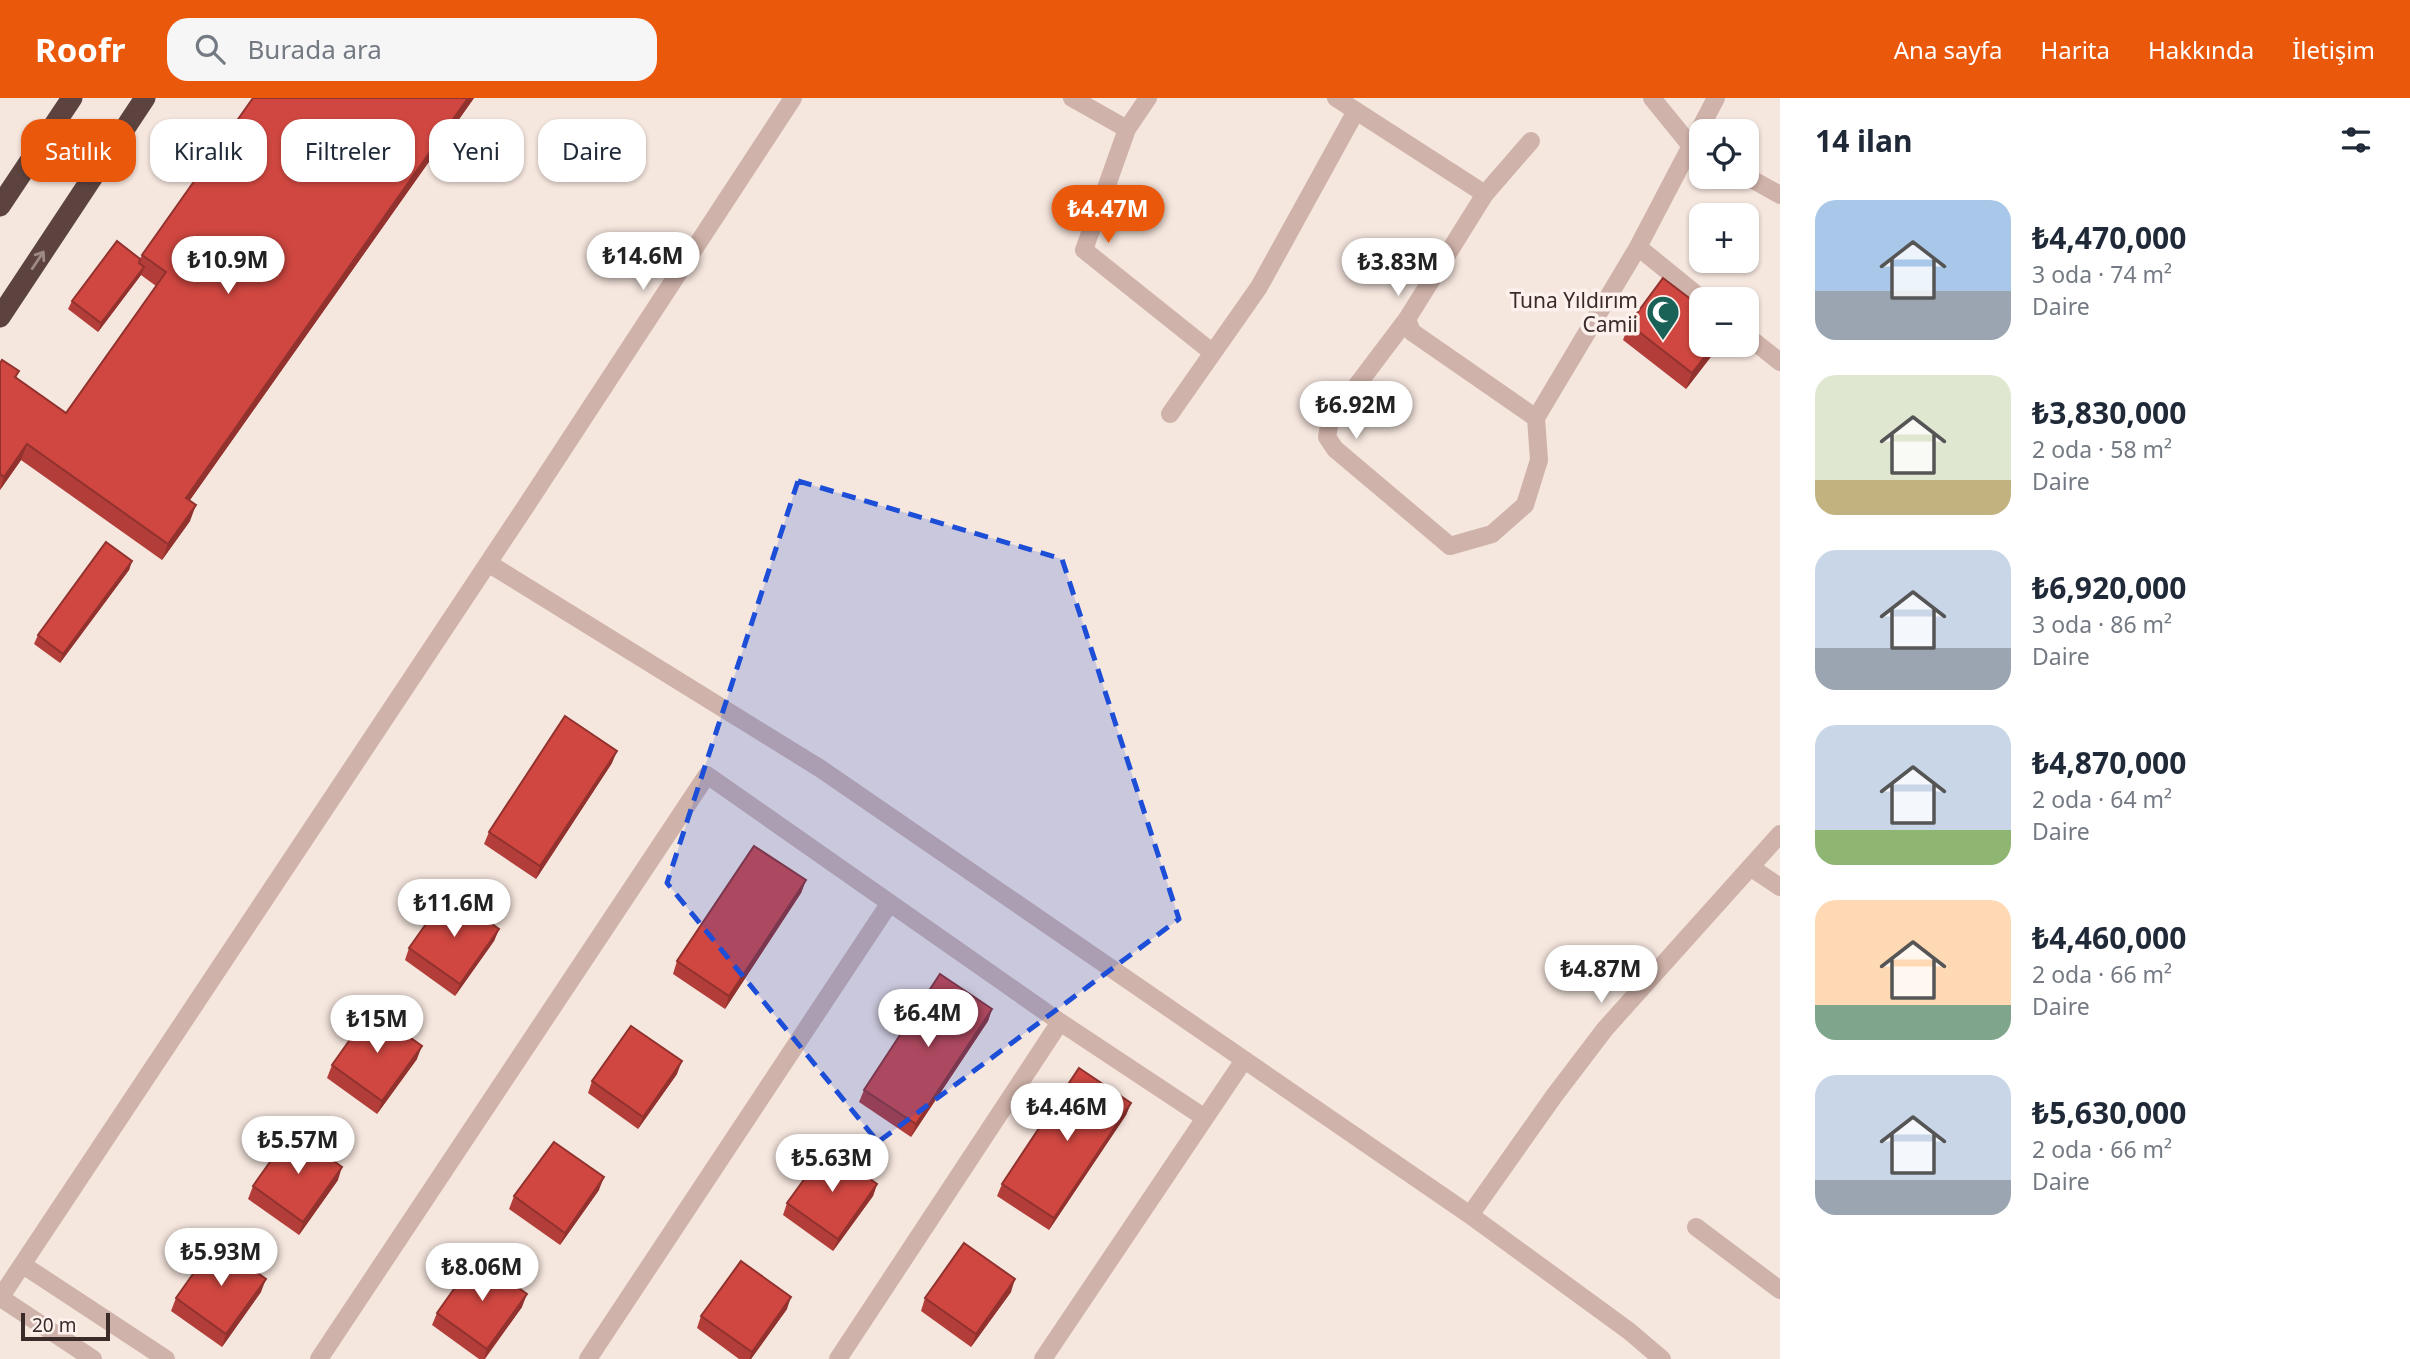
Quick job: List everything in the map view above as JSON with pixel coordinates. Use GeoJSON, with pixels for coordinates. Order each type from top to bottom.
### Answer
{"type":"FeatureCollection","features":[{"type":"Feature","properties":{"kind":"highway"},"geometry":{"type":"LineString","coordinates":[[0,206],[72,98]]}},
{"type":"Feature","properties":{"kind":"highway"},"geometry":{"type":"LineString","coordinates":[[0,317],[145,98]]}},
{"type":"Feature","properties":{"kind":"street"},"geometry":{"type":"LineString","coordinates":[[93,1359],[0,1298],[793,98]]}},
{"type":"Feature","properties":{"kind":"street"},"geometry":{"type":"LineString","coordinates":[[1072,98],[1127,129]]}},
{"type":"Feature","properties":{"kind":"street"},"geometry":{"type":"LineString","coordinates":[[1148,98],[1127,129],[1084,250],[1213,353]]}},
{"type":"Feature","properties":{"kind":"street"},"geometry":{"type":"LineString","coordinates":[[1336,98],[1486,194]]}},
{"type":"Feature","properties":{"kind":"street"},"geometry":{"type":"LineString","coordinates":[[1652,98],[1689,141]]}},
{"type":"Feature","properties":{"kind":"street"},"geometry":{"type":"LineString","coordinates":[[1708,119],[1716,98]]}},
{"type":"Feature","properties":{"kind":"street"},"geometry":{"type":"LineString","coordinates":[[1170,414],[1259,287],[1356,111]]}},
{"type":"Feature","properties":{"kind":"street"},"geometry":{"type":"LineString","coordinates":[[1531,141],[1486,194],[1407,319],[1329,421],[1327,437],[1335,449],[1450,546],[1492,534],[1525,505],[1539,460],[1536,418],[1689,161]]}},
{"type":"Feature","properties":{"kind":"street"},"geometry":{"type":"LineString","coordinates":[[1759,183],[1780,195]]}},
{"type":"Feature","properties":{"kind":"street"},"geometry":{"type":"LineString","coordinates":[[1638,247],[1689,288]]}},
{"type":"Feature","properties":{"kind":"street"},"geometry":{"type":"LineString","coordinates":[[1407,319],[1412,332],[1536,418]]}},
{"type":"Feature","properties":{"kind":"street"},"geometry":{"type":"LineString","coordinates":[[1759,345],[1780,362]]}},
{"type":"Feature","properties":{"kind":"street"},"geometry":{"type":"LineString","coordinates":[[488,563],[821,769],[1470,1215],[1629,1331],[1662,1359]]}},
{"type":"Feature","properties":{"kind":"street"},"geometry":{"type":"LineString","coordinates":[[319,1359],[707,775],[1060,1022],[1205,1118]]}},
{"type":"Feature","properties":{"kind":"street"},"geometry":{"type":"LineString","coordinates":[[1470,1215],[1554,1096],[1605,1030],[1780,834]]}},
{"type":"Feature","properties":{"kind":"street"},"geometry":{"type":"LineString","coordinates":[[1750,867],[1780,887]]}},
{"type":"Feature","properties":{"kind":"street"},"geometry":{"type":"LineString","coordinates":[[588,1359],[889,904]]}},
{"type":"Feature","properties":{"kind":"street"},"geometry":{"type":"LineString","coordinates":[[838,1359],[1060,1022]]}},
{"type":"Feature","properties":{"kind":"street"},"geometry":{"type":"LineString","coordinates":[[1043,1359],[1244,1060]]}},
{"type":"Feature","properties":{"kind":"street"},"geometry":{"type":"LineString","coordinates":[[1696,1227],[1780,1290]]}},
{"type":"Feature","properties":{"kind":"street"},"geometry":{"type":"LineString","coordinates":[[23,1265],[166,1359]]}},
{"type":"Feature","properties":{"kind":"highlighted area"},"geometry":{"type":"Polygon","coordinates":[[[798,481],[1062,559],[1179,919],[878,1142],[667,883],[798,481]]]}},
{"type":"Feature","properties":{"kind":"building"},"geometry":{"type":"Polygon","coordinates":[[[253,98],[468,98],[453,119],[429,119],[429,153],[415,173],[415,119],[281,119],[281,182],[409,182],[186,498],[196,505],[168,544],[27,444],[4,477],[0,474],[0,363],[2,360],[19,371],[15,377],[66,413],[166,272],[142,255],[194,182],[267,182],[267,119],[238,119],[253,98]]]}},
{"type":"Feature","properties":{"kind":"building"},"geometry":{"type":"Polygon","coordinates":[[[117,241],[140,259],[139,263],[144,267],[101,323],[72,301],[117,241]]]}},
{"type":"Feature","properties":{"kind":"building"},"geometry":{"type":"Polygon","coordinates":[[[1663,278],[1689,298],[1689,357],[1705,357],[1692,373],[1629,324],[1663,278]]]}},
{"type":"Feature","properties":{"kind":"building"},"geometry":{"type":"Polygon","coordinates":[[[106,542],[132,561],[63,654],[38,635],[106,542]]]}},
{"type":"Feature","properties":{"kind":"building"},"geometry":{"type":"Polygon","coordinates":[[[565,716],[617,751],[540,866],[489,832],[565,716]]]}},
{"type":"Feature","properties":{"kind":"building"},"geometry":{"type":"Polygon","coordinates":[[[754,846],[806,880],[729,996],[677,961],[754,846]]]}},
{"type":"Feature","properties":{"kind":"building"},"geometry":{"type":"Polygon","coordinates":[[[448,893],[499,929],[460,984],[409,948],[448,893]]]}},
{"type":"Feature","properties":{"kind":"building"},"geometry":{"type":"Polygon","coordinates":[[[940,974],[992,1009],[916,1124],[864,1090],[940,974]]]}},
{"type":"Feature","properties":{"kind":"building"},"geometry":{"type":"Polygon","coordinates":[[[371,1010],[422,1046],[382,1101],[332,1065],[371,1010]]]}},
{"type":"Feature","properties":{"kind":"building"},"geometry":{"type":"Polygon","coordinates":[[[631,1026],[682,1061],[643,1117],[592,1081],[631,1026]]]}},
{"type":"Feature","properties":{"kind":"building"},"geometry":{"type":"Polygon","coordinates":[[[1079,1068],[1131,1103],[1054,1218],[1002,1184],[1079,1068]]]}},
{"type":"Feature","properties":{"kind":"building"},"geometry":{"type":"Polygon","coordinates":[[[292,1131],[342,1167],[303,1222],[253,1186],[292,1131]]]}},
{"type":"Feature","properties":{"kind":"building"},"geometry":{"type":"Polygon","coordinates":[[[554,1142],[604,1177],[565,1233],[514,1196],[554,1142]]]}},
{"type":"Feature","properties":{"kind":"building"},"geometry":{"type":"Polygon","coordinates":[[[827,1148],[877,1184],[838,1239],[787,1203],[827,1148]]]}},
{"type":"Feature","properties":{"kind":"building"},"geometry":{"type":"Polygon","coordinates":[[[215,1243],[266,1279],[226,1334],[176,1298],[215,1243]]]}},
{"type":"Feature","properties":{"kind":"building"},"geometry":{"type":"Polygon","coordinates":[[[964,1243],[1015,1279],[976,1334],[925,1298],[964,1243]]]}},
{"type":"Feature","properties":{"kind":"building"},"geometry":{"type":"Polygon","coordinates":[[[476,1258],[527,1294],[487,1349],[437,1313],[476,1258]]]}},
{"type":"Feature","properties":{"kind":"building"},"geometry":{"type":"Polygon","coordinates":[[[741,1261],[791,1297],[752,1352],[701,1316],[741,1261]]]}},
{"type":"Feature","properties":{"kind":"place","name":"Tuna Yıldırım Camii"},"geometry":{"type":"Point","coordinates":[1663,342]}}]}
